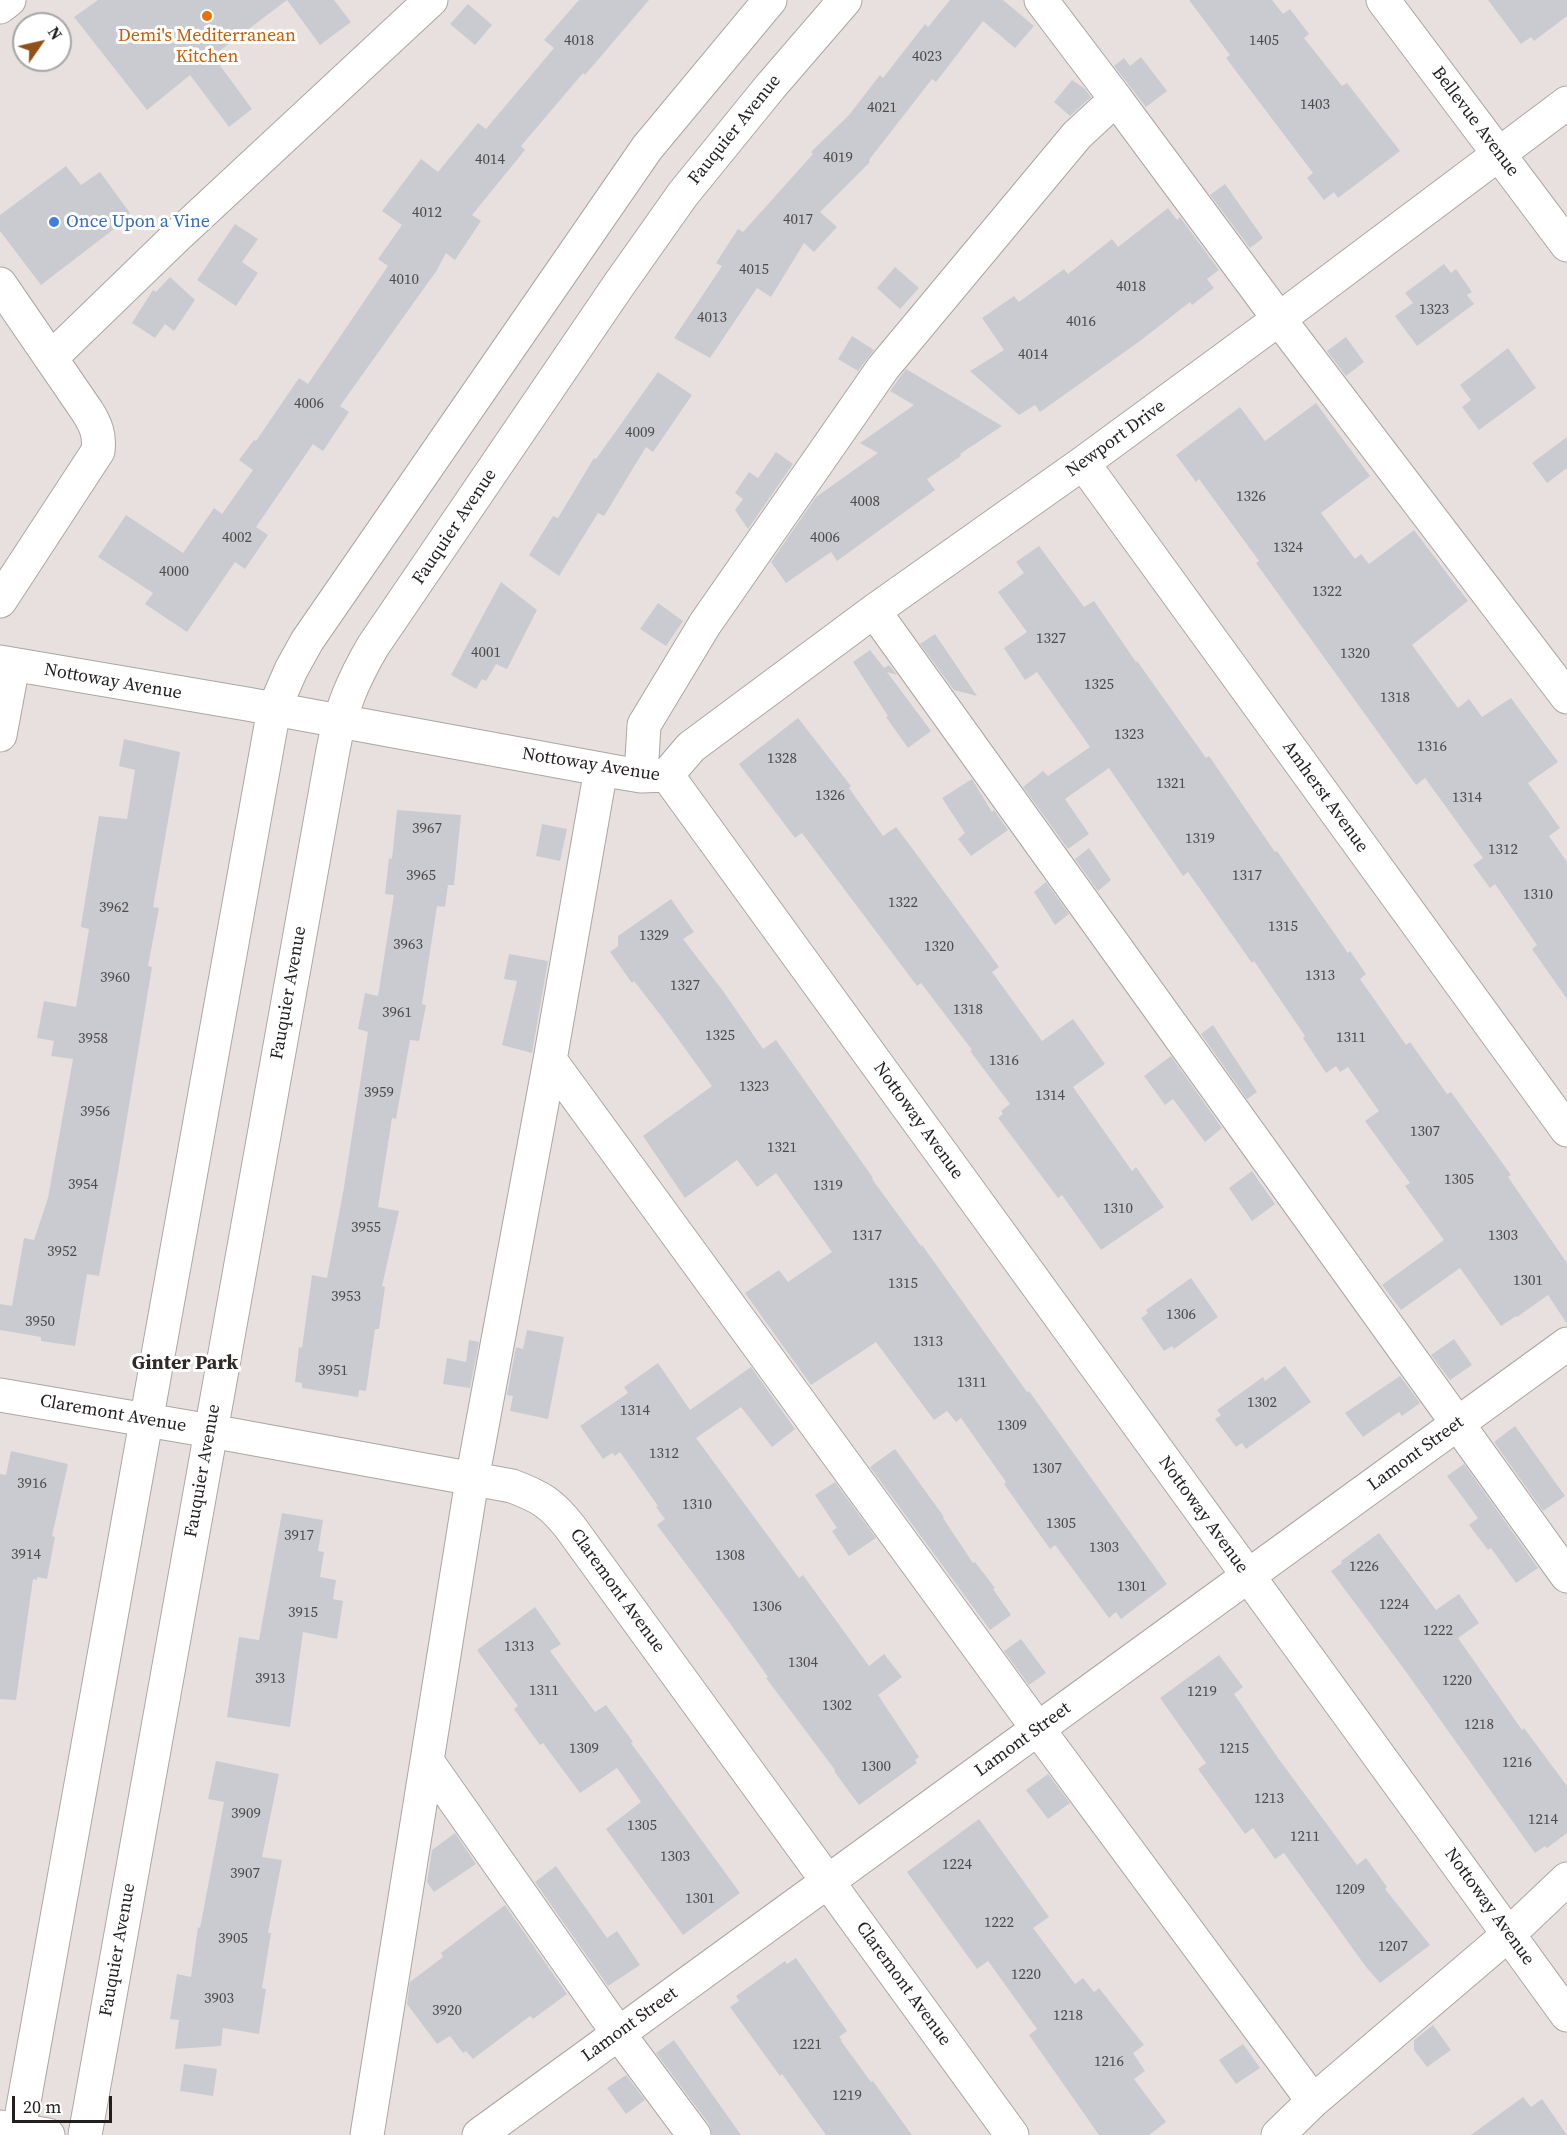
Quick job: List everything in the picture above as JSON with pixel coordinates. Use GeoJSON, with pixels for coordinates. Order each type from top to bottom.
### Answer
{"type":"FeatureCollection","features":[{"type":"Feature","properties":{"kind":"street"},"geometry":{"type":"LineString","coordinates":[[0,7],[9,0]]}},
{"type":"Feature","properties":{"kind":"street"},"geometry":{"type":"LineString","coordinates":[[52,357],[185,229],[431,0]]}},
{"type":"Feature","properties":{"kind":"street"},"geometry":{"type":"LineString","coordinates":[[21,2132],[274,709],[307,641],[647,148],[770,0]]}},
{"type":"Feature","properties":{"kind":"street","name":"Fauquier Avenue"},"geometry":{"type":"LineString","coordinates":[[85,2135],[338,721],[357,674],[374,646],[683,194],[844,0]]}},
{"type":"Feature","properties":{"kind":"street"},"geometry":{"type":"LineString","coordinates":[[1041,0],[1279,319],[1567,697]]}},
{"type":"Feature","properties":{"kind":"street","name":"Bellevue Avenue"},"geometry":{"type":"LineString","coordinates":[[1383,0],[1567,245]]}},
{"type":"Feature","properties":{"kind":"street"},"geometry":{"type":"LineString","coordinates":[[654,775],[644,725],[705,624],[883,368],[1077,135],[1116,99]]}},
{"type":"Feature","properties":{"kind":"street","name":"Newport Drive"},"geometry":{"type":"LineString","coordinates":[[654,775],[874,611],[1083,463],[1279,319],[1567,104]]}},
{"type":"Feature","properties":{"kind":"street"},"geometry":{"type":"LineString","coordinates":[[0,284],[52,357],[97,427],[100,440],[98,451],[0,601]]}},
{"type":"Feature","properties":{"kind":"street","name":"Amherst Avenue"},"geometry":{"type":"LineString","coordinates":[[1083,463],[1567,1130]]}},
{"type":"Feature","properties":{"kind":"street"},"geometry":{"type":"LineString","coordinates":[[874,611],[1567,1576]]}},
{"type":"Feature","properties":{"kind":"street"},"geometry":{"type":"LineString","coordinates":[[0,735],[6,663]]}},
{"type":"Feature","properties":{"kind":"street","name":"Nottoway Avenue"},"geometry":{"type":"LineString","coordinates":[[6,663],[601,769],[654,775],[1249,1577],[1567,2015]]}},
{"type":"Feature","properties":{"kind":"street"},"geometry":{"type":"LineString","coordinates":[[367,2135],[472,1480],[601,769]]}},
{"type":"Feature","properties":{"kind":"street"},"geometry":{"type":"LineString","coordinates":[[550,1060],[1038,1729],[1313,2101]]}},
{"type":"Feature","properties":{"kind":"street","name":"Lamont Street"},"geometry":{"type":"LineString","coordinates":[[479,2135],[1567,1344]]}},
{"type":"Feature","properties":{"kind":"street","name":"Claremont Avenue"},"geometry":{"type":"LineString","coordinates":[[0,1395],[512,1486],[536,1495],[554,1507],[1012,2135]]}},
{"type":"Feature","properties":{"kind":"street"},"geometry":{"type":"LineString","coordinates":[[427,1761],[618,2033],[694,2135]]}},
{"type":"Feature","properties":{"kind":"street"},"geometry":{"type":"LineString","coordinates":[[1278,2135],[1313,2101],[1509,1935],[1567,1879]]}},
{"type":"Feature","properties":{"kind":"building"},"geometry":{"type":"Polygon","coordinates":[[[98,0],[287,0],[213,56],[252,109],[229,127],[190,75],[147,110],[74,17],[98,0]]]}},
{"type":"Feature","properties":{"kind":"building"},"geometry":{"type":"Polygon","coordinates":[[[287,0],[334,0],[351,22],[320,45],[287,0]]]}},
{"type":"Feature","properties":{"kind":"building"},"geometry":{"type":"Polygon","coordinates":[[[579,0],[649,0],[521,146],[525,150],[472,215],[481,221],[455,260],[446,253],[437,270],[340,406],[349,412],[323,451],[313,444],[256,527],[268,535],[245,569],[235,562],[187,632],[145,604],[153,593],[98,557],[126,515],[183,553],[214,508],[222,514],[253,470],[239,460],[254,440],[256,441],[299,378],[308,384],[388,266],[378,259],[402,225],[382,211],[421,159],[438,172],[478,123],[486,129],[554,48],[544,40],[579,0]]]}},
{"type":"Feature","properties":{"kind":"building"},"geometry":{"type":"Polygon","coordinates":[[[950,0],[1003,0],[1034,26],[1015,48],[983,21],[936,82],[932,79],[869,160],[870,162],[820,212],[837,227],[814,252],[804,243],[771,297],[757,288],[710,358],[674,338],[722,266],[716,263],[738,229],[743,232],[813,154],[811,152],[849,115],[880,75],[883,78],[925,24],[928,27],[950,0]]]}},
{"type":"Feature","properties":{"kind":"building"},"geometry":{"type":"Polygon","coordinates":[[[1189,0],[1272,0],[1283,14],[1290,9],[1309,34],[1304,38],[1342,86],[1347,83],[1400,151],[1338,198],[1334,192],[1324,200],[1307,178],[1313,173],[1226,58],[1230,55],[1189,0]]]}},
{"type":"Feature","properties":{"kind":"building"},"geometry":{"type":"Polygon","coordinates":[[[1488,0],[1567,0],[1567,16],[1534,41],[1531,37],[1521,44],[1488,0]]]}},
{"type":"Feature","properties":{"kind":"building"},"geometry":{"type":"Polygon","coordinates":[[[468,4],[492,25],[475,45],[450,24],[468,4]]]}},
{"type":"Feature","properties":{"kind":"building"},"geometry":{"type":"Polygon","coordinates":[[[1141,57],[1167,91],[1146,107],[1114,66],[1124,58],[1130,66],[1141,57]]]}},
{"type":"Feature","properties":{"kind":"building"},"geometry":{"type":"Polygon","coordinates":[[[1072,80],[1084,88],[1091,97],[1070,116],[1054,102],[1072,80]]]}},
{"type":"Feature","properties":{"kind":"building","name":"Once Upon a Vine"},"geometry":{"type":"Polygon","coordinates":[[[66,166],[81,185],[100,172],[130,213],[111,226],[114,229],[41,285],[0,231],[0,215],[66,166]]]}},
{"type":"Feature","properties":{"kind":"building"},"geometry":{"type":"Polygon","coordinates":[[[1225,184],[1263,238],[1250,248],[1210,195],[1225,184]]]}},
{"type":"Feature","properties":{"kind":"building"},"geometry":{"type":"Polygon","coordinates":[[[1168,208],[1177,220],[1180,217],[1219,270],[1207,279],[1214,288],[1192,305],[1190,302],[1140,341],[1040,412],[1035,405],[1019,415],[970,371],[1004,350],[982,318],[1014,296],[1019,302],[1064,269],[1068,274],[1112,239],[1118,247],[1168,208]]]}},
{"type":"Feature","properties":{"kind":"building"},"geometry":{"type":"Polygon","coordinates":[[[235,224],[258,239],[242,262],[258,273],[236,306],[197,280],[235,224]]]}},
{"type":"Feature","properties":{"kind":"building"},"geometry":{"type":"Polygon","coordinates":[[[1444,264],[1451,273],[1456,269],[1472,292],[1467,295],[1474,304],[1417,346],[1395,316],[1413,303],[1405,293],[1444,264]]]}},
{"type":"Feature","properties":{"kind":"building"},"geometry":{"type":"Polygon","coordinates":[[[895,267],[919,288],[900,309],[877,288],[895,267]]]}},
{"type":"Feature","properties":{"kind":"building"},"geometry":{"type":"Polygon","coordinates":[[[170,277],[195,300],[174,331],[165,324],[155,338],[132,323],[153,290],[156,292],[170,277]]]}},
{"type":"Feature","properties":{"kind":"building"},"geometry":{"type":"Polygon","coordinates":[[[852,336],[874,350],[858,371],[838,359],[852,336]]]}},
{"type":"Feature","properties":{"kind":"building"},"geometry":{"type":"Polygon","coordinates":[[[1346,337],[1364,362],[1346,376],[1327,351],[1346,337]]]}},
{"type":"Feature","properties":{"kind":"building"},"geometry":{"type":"Polygon","coordinates":[[[1508,348],[1536,388],[1479,430],[1462,407],[1471,400],[1460,385],[1508,348]]]}},
{"type":"Feature","properties":{"kind":"building"},"geometry":{"type":"Polygon","coordinates":[[[906,369],[1002,426],[927,479],[935,490],[837,561],[831,552],[786,583],[771,562],[816,497],[878,453],[860,443],[914,405],[890,391],[906,369]]]}},
{"type":"Feature","properties":{"kind":"building"},"geometry":{"type":"Polygon","coordinates":[[[658,372],[692,395],[653,452],[646,447],[604,516],[598,513],[559,576],[529,555],[553,516],[558,518],[594,458],[596,459],[658,372]]]}},
{"type":"Feature","properties":{"kind":"building"},"geometry":{"type":"Polygon","coordinates":[[[1316,403],[1370,476],[1321,513],[1355,559],[1361,554],[1369,564],[1414,530],[1468,601],[1412,645],[1458,708],[1469,699],[1482,717],[1511,698],[1558,762],[1528,783],[1560,828],[1549,836],[1567,862],[1567,999],[1532,949],[1537,945],[1495,884],[1490,888],[1473,865],[1483,858],[1425,778],[1416,785],[1256,563],[1259,561],[1199,479],[1196,482],[1176,455],[1240,407],[1265,441],[1316,403]]]}},
{"type":"Feature","properties":{"kind":"building"},"geometry":{"type":"Polygon","coordinates":[[[1567,437],[1567,468],[1547,483],[1532,463],[1567,437]]]}},
{"type":"Feature","properties":{"kind":"building"},"geometry":{"type":"Polygon","coordinates":[[[776,452],[793,464],[748,529],[735,510],[743,499],[735,493],[749,472],[758,478],[776,452]]]}},
{"type":"Feature","properties":{"kind":"building"},"geometry":{"type":"Polygon","coordinates":[[[1039,546],[1084,607],[1094,601],[1206,758],[1209,756],[1348,953],[1350,951],[1366,974],[1360,979],[1406,1045],[1410,1042],[1447,1094],[1451,1092],[1511,1175],[1508,1177],[1567,1263],[1567,1324],[1548,1295],[1501,1326],[1460,1268],[1401,1310],[1382,1285],[1444,1240],[1405,1186],[1410,1183],[1365,1121],[1379,1111],[1348,1067],[1340,1072],[1336,1066],[1326,1073],[1303,1038],[1305,1036],[1254,961],[1252,963],[1188,872],[1183,876],[1109,768],[1065,799],[1089,834],[1068,849],[1023,787],[1043,771],[1048,776],[1090,747],[1037,672],[1025,680],[1004,648],[1027,632],[998,592],[1024,573],[1016,562],[1039,546]]]}},
{"type":"Feature","properties":{"kind":"building"},"geometry":{"type":"Polygon","coordinates":[[[501,582],[537,610],[507,669],[496,664],[486,681],[482,679],[476,689],[451,675],[501,582]]]}},
{"type":"Feature","properties":{"kind":"building"},"geometry":{"type":"Polygon","coordinates":[[[658,603],[683,621],[666,646],[640,629],[658,603]]]}},
{"type":"Feature","properties":{"kind":"building"},"geometry":{"type":"Polygon","coordinates":[[[935,634],[977,696],[954,690],[920,644],[935,634]]]}},
{"type":"Feature","properties":{"kind":"building"},"geometry":{"type":"Polygon","coordinates":[[[870,650],[884,668],[889,665],[897,675],[887,672],[931,731],[908,748],[886,717],[888,716],[853,662],[870,650]]]}},
{"type":"Feature","properties":{"kind":"building"},"geometry":{"type":"Polygon","coordinates":[[[798,718],[851,786],[849,788],[883,836],[896,827],[912,848],[999,967],[992,972],[1042,1041],[1073,1019],[1105,1064],[1073,1087],[1132,1171],[1136,1167],[1164,1207],[1101,1250],[1062,1195],[1058,1198],[998,1118],[1003,1114],[1001,1111],[1010,1104],[970,1051],[972,1050],[921,983],[917,986],[802,833],[795,838],[739,764],[798,718]]]}},
{"type":"Feature","properties":{"kind":"building"},"geometry":{"type":"Polygon","coordinates":[[[124,739],[180,752],[153,907],[159,908],[148,966],[152,967],[118,1172],[99,1276],[87,1274],[75,1346],[41,1341],[41,1337],[0,1330],[0,1304],[12,1306],[24,1238],[34,1240],[48,1198],[73,1059],[51,1056],[54,1041],[37,1038],[44,1001],[76,1007],[89,929],[81,925],[99,816],[127,819],[135,770],[119,766],[124,739]]]}},
{"type":"Feature","properties":{"kind":"building"},"geometry":{"type":"Polygon","coordinates":[[[972,779],[992,812],[994,810],[1008,830],[971,856],[958,839],[965,833],[942,798],[972,779]]]}},
{"type":"Feature","properties":{"kind":"building"},"geometry":{"type":"Polygon","coordinates":[[[397,810],[461,815],[454,885],[448,885],[445,907],[437,906],[422,1004],[426,1005],[419,1041],[410,1040],[396,1119],[392,1118],[378,1207],[399,1211],[382,1286],[385,1287],[379,1329],[375,1329],[366,1391],[359,1390],[358,1397],[302,1388],[302,1383],[295,1382],[312,1275],[327,1278],[344,1187],[368,1032],[358,1029],[365,993],[378,996],[394,895],[385,894],[389,858],[392,859],[397,810]]]}},
{"type":"Feature","properties":{"kind":"building"},"geometry":{"type":"Polygon","coordinates":[[[542,824],[567,829],[560,861],[536,856],[542,824]]]}},
{"type":"Feature","properties":{"kind":"building"},"geometry":{"type":"Polygon","coordinates":[[[1089,848],[1111,880],[1098,891],[1075,859],[1089,848]]]}},
{"type":"Feature","properties":{"kind":"building"},"geometry":{"type":"Polygon","coordinates":[[[1046,882],[1069,914],[1055,925],[1034,892],[1046,882]]]}},
{"type":"Feature","properties":{"kind":"building"},"geometry":{"type":"Polygon","coordinates":[[[671,899],[694,932],[683,939],[763,1049],[776,1040],[872,1179],[1027,1392],[1029,1391],[1167,1584],[1121,1619],[1116,1612],[1109,1618],[1055,1545],[1050,1549],[961,1418],[956,1422],[947,1411],[934,1420],[876,1342],[811,1385],[745,1293],[779,1270],[788,1282],[832,1252],[776,1173],[757,1187],[737,1160],[685,1198],[643,1136],[712,1086],[665,1021],[634,981],[632,983],[610,952],[618,946],[618,936],[671,899]]]}},
{"type":"Feature","properties":{"kind":"building"},"geometry":{"type":"Polygon","coordinates":[[[509,954],[548,961],[532,1053],[502,1045],[517,981],[504,979],[509,954]]]}},
{"type":"Feature","properties":{"kind":"building"},"geometry":{"type":"Polygon","coordinates":[[[1213,1025],[1257,1092],[1247,1099],[1201,1034],[1213,1025]]]}},
{"type":"Feature","properties":{"kind":"building"},"geometry":{"type":"Polygon","coordinates":[[[1171,1056],[1222,1128],[1205,1142],[1173,1099],[1165,1105],[1144,1076],[1171,1056]]]}},
{"type":"Feature","properties":{"kind":"building"},"geometry":{"type":"Polygon","coordinates":[[[1252,1171],[1275,1204],[1252,1221],[1229,1188],[1252,1171]]]}},
{"type":"Feature","properties":{"kind":"building"},"geometry":{"type":"Polygon","coordinates":[[[1191,1278],[1218,1317],[1174,1349],[1172,1346],[1164,1351],[1141,1318],[1148,1313],[1146,1310],[1191,1278]]]}},
{"type":"Feature","properties":{"kind":"building"},"geometry":{"type":"Polygon","coordinates":[[[527,1330],[564,1337],[548,1419],[510,1411],[513,1396],[507,1395],[516,1347],[523,1349],[527,1330]]]}},
{"type":"Feature","properties":{"kind":"building"},"geometry":{"type":"Polygon","coordinates":[[[1454,1339],[1472,1365],[1450,1380],[1431,1355],[1454,1339]]]}},
{"type":"Feature","properties":{"kind":"building"},"geometry":{"type":"Polygon","coordinates":[[[469,1340],[479,1342],[470,1388],[443,1384],[447,1358],[466,1362],[469,1340]]]}},
{"type":"Feature","properties":{"kind":"building"},"geometry":{"type":"Polygon","coordinates":[[[658,1363],[690,1410],[751,1367],[795,1429],[772,1447],[741,1407],[696,1438],[799,1578],[803,1575],[869,1666],[884,1654],[902,1677],[878,1695],[919,1757],[915,1760],[917,1763],[859,1805],[657,1525],[665,1519],[620,1452],[615,1456],[612,1453],[603,1459],[580,1426],[628,1393],[624,1387],[658,1363]]]}},
{"type":"Feature","properties":{"kind":"building"},"geometry":{"type":"Polygon","coordinates":[[[1285,1366],[1311,1402],[1246,1449],[1242,1443],[1236,1447],[1215,1419],[1221,1415],[1217,1410],[1263,1377],[1265,1381],[1285,1366]]]}},
{"type":"Feature","properties":{"kind":"building"},"geometry":{"type":"Polygon","coordinates":[[[1400,1376],[1420,1403],[1402,1416],[1399,1412],[1363,1437],[1345,1413],[1400,1376]]]}},
{"type":"Feature","properties":{"kind":"building"},"geometry":{"type":"Polygon","coordinates":[[[1515,1426],[1565,1496],[1543,1511],[1494,1442],[1515,1426]]]}},
{"type":"Feature","properties":{"kind":"building"},"geometry":{"type":"Polygon","coordinates":[[[895,1449],[944,1517],[973,1563],[975,1562],[995,1588],[993,1589],[1011,1615],[990,1630],[870,1467],[895,1449]]]}},
{"type":"Feature","properties":{"kind":"building"},"geometry":{"type":"Polygon","coordinates":[[[11,1451],[68,1464],[52,1536],[55,1537],[47,1579],[37,1577],[37,1580],[33,1579],[16,1700],[0,1699],[0,1474],[6,1475],[11,1451]]]}},
{"type":"Feature","properties":{"kind":"building"},"geometry":{"type":"Polygon","coordinates":[[[1464,1464],[1538,1568],[1516,1583],[1491,1548],[1488,1550],[1469,1525],[1478,1518],[1447,1476],[1464,1464]]]}},
{"type":"Feature","properties":{"kind":"building"},"geometry":{"type":"Polygon","coordinates":[[[835,1482],[876,1538],[849,1556],[832,1531],[837,1528],[815,1495],[835,1482]]]}},
{"type":"Feature","properties":{"kind":"building"},"geometry":{"type":"Polygon","coordinates":[[[282,1513],[323,1520],[318,1551],[324,1552],[320,1577],[336,1580],[333,1599],[343,1601],[337,1639],[303,1632],[290,1727],[227,1717],[239,1637],[259,1640],[282,1513]]]}},
{"type":"Feature","properties":{"kind":"building"},"geometry":{"type":"Polygon","coordinates":[[[1379,1533],[1436,1610],[1459,1594],[1479,1623],[1458,1638],[1522,1730],[1524,1728],[1567,1786],[1567,1833],[1547,1848],[1545,1846],[1535,1853],[1331,1571],[1379,1533]]]}},
{"type":"Feature","properties":{"kind":"building"},"geometry":{"type":"Polygon","coordinates":[[[535,1607],[561,1644],[550,1651],[595,1712],[606,1705],[740,1893],[683,1935],[606,1829],[641,1802],[617,1768],[580,1793],[514,1709],[518,1706],[477,1650],[535,1607]]]}},
{"type":"Feature","properties":{"kind":"building"},"geometry":{"type":"Polygon","coordinates":[[[1021,1639],[1046,1673],[1029,1685],[1004,1651],[1021,1639]]]}},
{"type":"Feature","properties":{"kind":"building"},"geometry":{"type":"Polygon","coordinates":[[[1219,1655],[1243,1687],[1234,1694],[1278,1758],[1357,1865],[1366,1858],[1387,1887],[1385,1889],[1430,1945],[1380,1983],[1284,1853],[1275,1859],[1253,1828],[1245,1834],[1198,1769],[1206,1763],[1160,1698],[1219,1655]]]}},
{"type":"Feature","properties":{"kind":"building"},"geometry":{"type":"Polygon","coordinates":[[[216,1761],[279,1774],[262,1857],[282,1860],[268,1933],[271,1933],[262,1988],[266,1989],[259,2034],[223,2028],[221,2046],[175,2049],[179,2020],[170,2019],[177,1974],[191,1977],[198,1927],[200,1928],[224,1802],[208,1799],[216,1761]]]}},
{"type":"Feature","properties":{"kind":"building"},"geometry":{"type":"Polygon","coordinates":[[[1048,1774],[1070,1803],[1048,1819],[1026,1790],[1048,1774]]]}},
{"type":"Feature","properties":{"kind":"building"},"geometry":{"type":"Polygon","coordinates":[[[979,1819],[1049,1917],[1033,1928],[1075,1984],[1083,1978],[1094,1992],[1099,1988],[1144,2045],[1133,2053],[1145,2071],[1134,2079],[1166,2122],[1149,2135],[1099,2135],[1029,2035],[1037,2029],[988,1961],[977,1969],[907,1872],[979,1819]]]}},
{"type":"Feature","properties":{"kind":"building"},"geometry":{"type":"Polygon","coordinates":[[[455,1833],[476,1864],[434,1892],[427,1882],[432,1850],[455,1833]]]}},
{"type":"Feature","properties":{"kind":"building"},"geometry":{"type":"Polygon","coordinates":[[[556,1866],[607,1938],[617,1931],[640,1965],[608,1986],[535,1882],[556,1866]]]}},
{"type":"Feature","properties":{"kind":"building"},"geometry":{"type":"Polygon","coordinates":[[[505,1905],[567,1994],[533,2019],[530,2016],[473,2059],[466,2051],[463,2053],[450,2036],[437,2044],[407,2004],[410,1982],[443,1957],[441,1953],[505,1905]]]}},
{"type":"Feature","properties":{"kind":"building"},"geometry":{"type":"Polygon","coordinates":[[[796,1958],[847,2031],[839,2037],[841,2041],[912,2135],[826,2135],[730,2007],[739,2001],[736,1996],[785,1961],[787,1964],[796,1958]]]}},
{"type":"Feature","properties":{"kind":"building"},"geometry":{"type":"Polygon","coordinates":[[[1433,2025],[1451,2050],[1427,2067],[1414,2050],[1414,2040],[1433,2025]]]}},
{"type":"Feature","properties":{"kind":"building"},"geometry":{"type":"Polygon","coordinates":[[[674,2040],[741,2135],[712,2135],[709,2124],[656,2053],[674,2040]]]}},
{"type":"Feature","properties":{"kind":"building"},"geometry":{"type":"Polygon","coordinates":[[[1243,2044],[1260,2068],[1236,2084],[1219,2060],[1243,2044]]]}},
{"type":"Feature","properties":{"kind":"building"},"geometry":{"type":"Polygon","coordinates":[[[184,2064],[217,2069],[213,2096],[180,2091],[184,2064]]]}},
{"type":"Feature","properties":{"kind":"building"},"geometry":{"type":"Polygon","coordinates":[[[626,2075],[645,2100],[626,2114],[607,2088],[626,2075]]]}},
{"type":"Feature","properties":{"kind":"building"},"geometry":{"type":"Polygon","coordinates":[[[1523,2097],[1531,2107],[1542,2099],[1567,2135],[1471,2135],[1523,2097]]]}},
{"type":"Feature","properties":{"kind":"place","name":"Demi's Mediterranean Kitchen"},"geometry":{"type":"Point","coordinates":[207,16]}},
{"type":"Feature","properties":{"kind":"place","name":"Once Upon a Vine"},"geometry":{"type":"Point","coordinates":[54,222]}},
{"type":"Feature","properties":{"kind":"district","name":"Ginter Park"},"geometry":{"type":"Point","coordinates":[185,1364]}}]}
